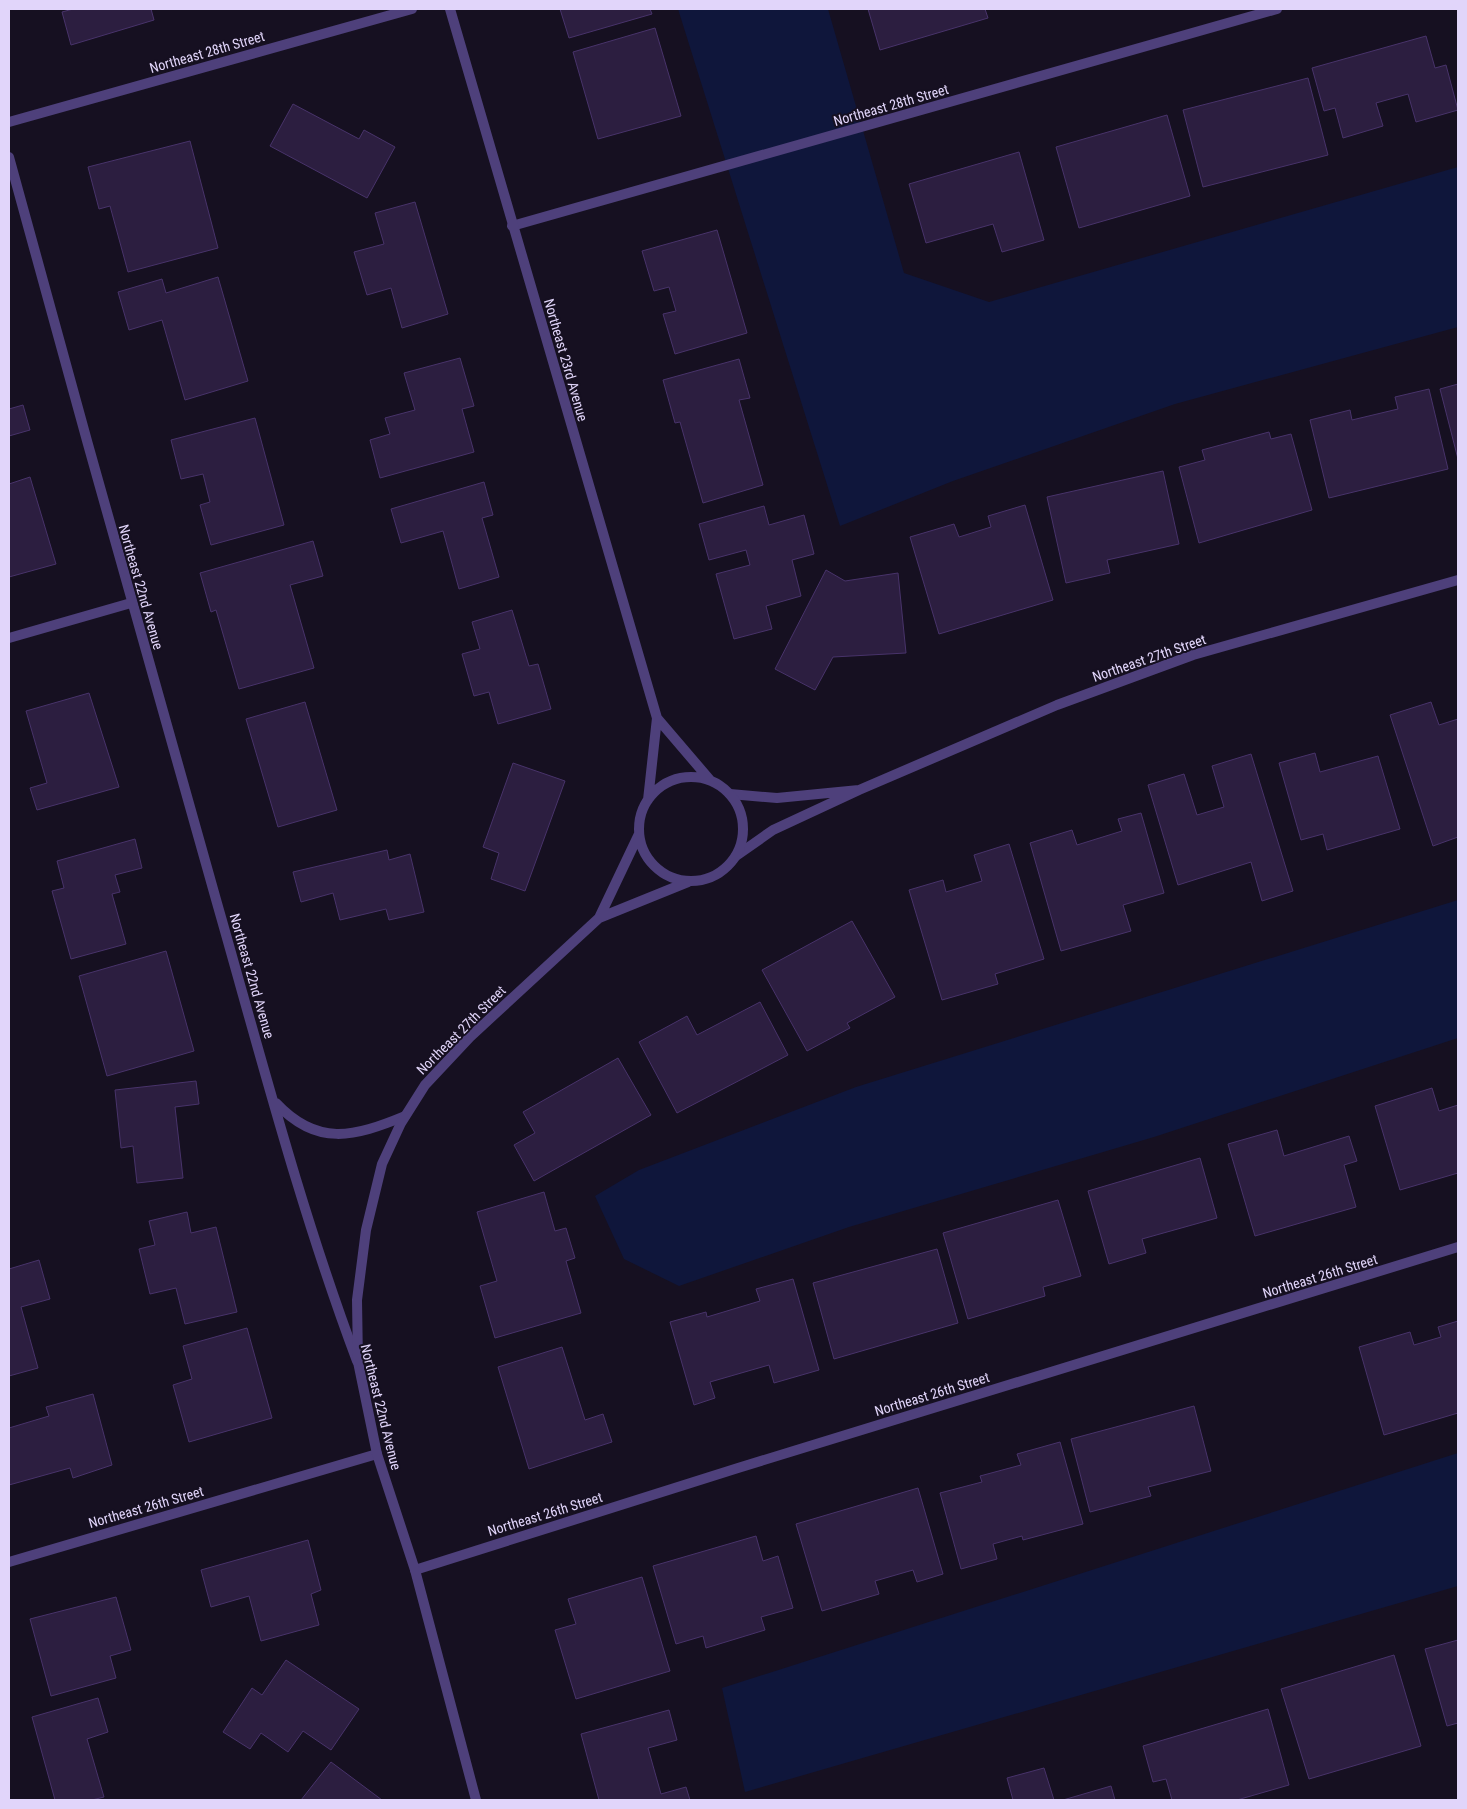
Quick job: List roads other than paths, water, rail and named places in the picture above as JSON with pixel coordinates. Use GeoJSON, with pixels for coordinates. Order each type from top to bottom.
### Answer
{"type":"FeatureCollection","features":[{"type":"Feature","properties":{"kind":"street","name":"Northeast 28th Street"},"geometry":{"type":"LineString","coordinates":[[9,122],[412,9]]}},
{"type":"Feature","properties":{"kind":"street","name":"Northeast 23rd Avenue"},"geometry":{"type":"LineString","coordinates":[[450,9],[657,718],[648,800]]}},
{"type":"Feature","properties":{"kind":"street","name":"Northeast 28th Street"},"geometry":{"type":"LineString","coordinates":[[512,226],[1277,9]]}},
{"type":"Feature","properties":{"kind":"street","name":"Northeast 22nd Avenue"},"geometry":{"type":"LineString","coordinates":[[9,156],[131,603],[273,1101],[312,1232],[358,1362],[377,1454],[415,1570],[476,1800]]}},
{"type":"Feature","properties":{"kind":"street","name":"Northeast 27th Street"},"geometry":{"type":"LineString","coordinates":[[736,856],[773,830],[859,790],[1057,705],[1193,656],[1458,580]]}},
{"type":"Feature","properties":{"kind":"street"},"geometry":{"type":"LineString","coordinates":[[9,638],[131,603]]}},
{"type":"Feature","properties":{"kind":"street","name":"Northeast 23rd Avenue"},"geometry":{"type":"LineString","coordinates":[[657,718],[710,780]]}},
{"type":"Feature","properties":{"kind":"street"},"geometry":{"type":"LineString","coordinates":[[693,777],[710,780],[730,794],[741,813],[743,835],[736,856],[724,870],[707,879],[688,882],[670,877],[655,867],[644,852],[639,834],[642,811],[648,800],[660,787],[675,779],[693,777]]}},
{"type":"Feature","properties":{"kind":"street","name":"Northeast 27th Street"},"geometry":{"type":"LineString","coordinates":[[730,794],[777,798],[859,790]]}},
{"type":"Feature","properties":{"kind":"street","name":"Northeast 27th Street"},"geometry":{"type":"LineString","coordinates":[[599,918],[639,834]]}},
{"type":"Feature","properties":{"kind":"street","name":"Northeast 27th Street"},"geometry":{"type":"LineString","coordinates":[[358,1362],[357,1300],[366,1230],[382,1164],[405,1116],[425,1085],[470,1037],[599,918],[688,882]]}},
{"type":"Feature","properties":{"kind":"street"},"geometry":{"type":"LineString","coordinates":[[273,1101],[287,1116],[316,1132],[352,1133],[405,1116]]}},
{"type":"Feature","properties":{"kind":"street","name":"Northeast 26th Street"},"geometry":{"type":"LineString","coordinates":[[415,1570],[757,1462],[1458,1248]]}},
{"type":"Feature","properties":{"kind":"street","name":"Northeast 26th Street"},"geometry":{"type":"LineString","coordinates":[[9,1562],[377,1454]]}},
{"type":"Feature","properties":{"kind":"water"},"geometry":{"type":"Polygon","coordinates":[[[678,9],[828,9],[904,273],[989,302],[1458,167],[1458,327],[1175,404],[953,481],[840,526],[678,9]]]}},
{"type":"Feature","properties":{"kind":"water"},"geometry":{"type":"Polygon","coordinates":[[[1458,900],[1458,1038],[1154,1137],[849,1227],[679,1286],[624,1259],[595,1196],[639,1170],[856,1087],[1458,900]]]}},
{"type":"Feature","properties":{"kind":"water"},"geometry":{"type":"Polygon","coordinates":[[[1458,1453],[1458,1586],[745,1792],[722,1688],[1458,1453]]]}}]}
